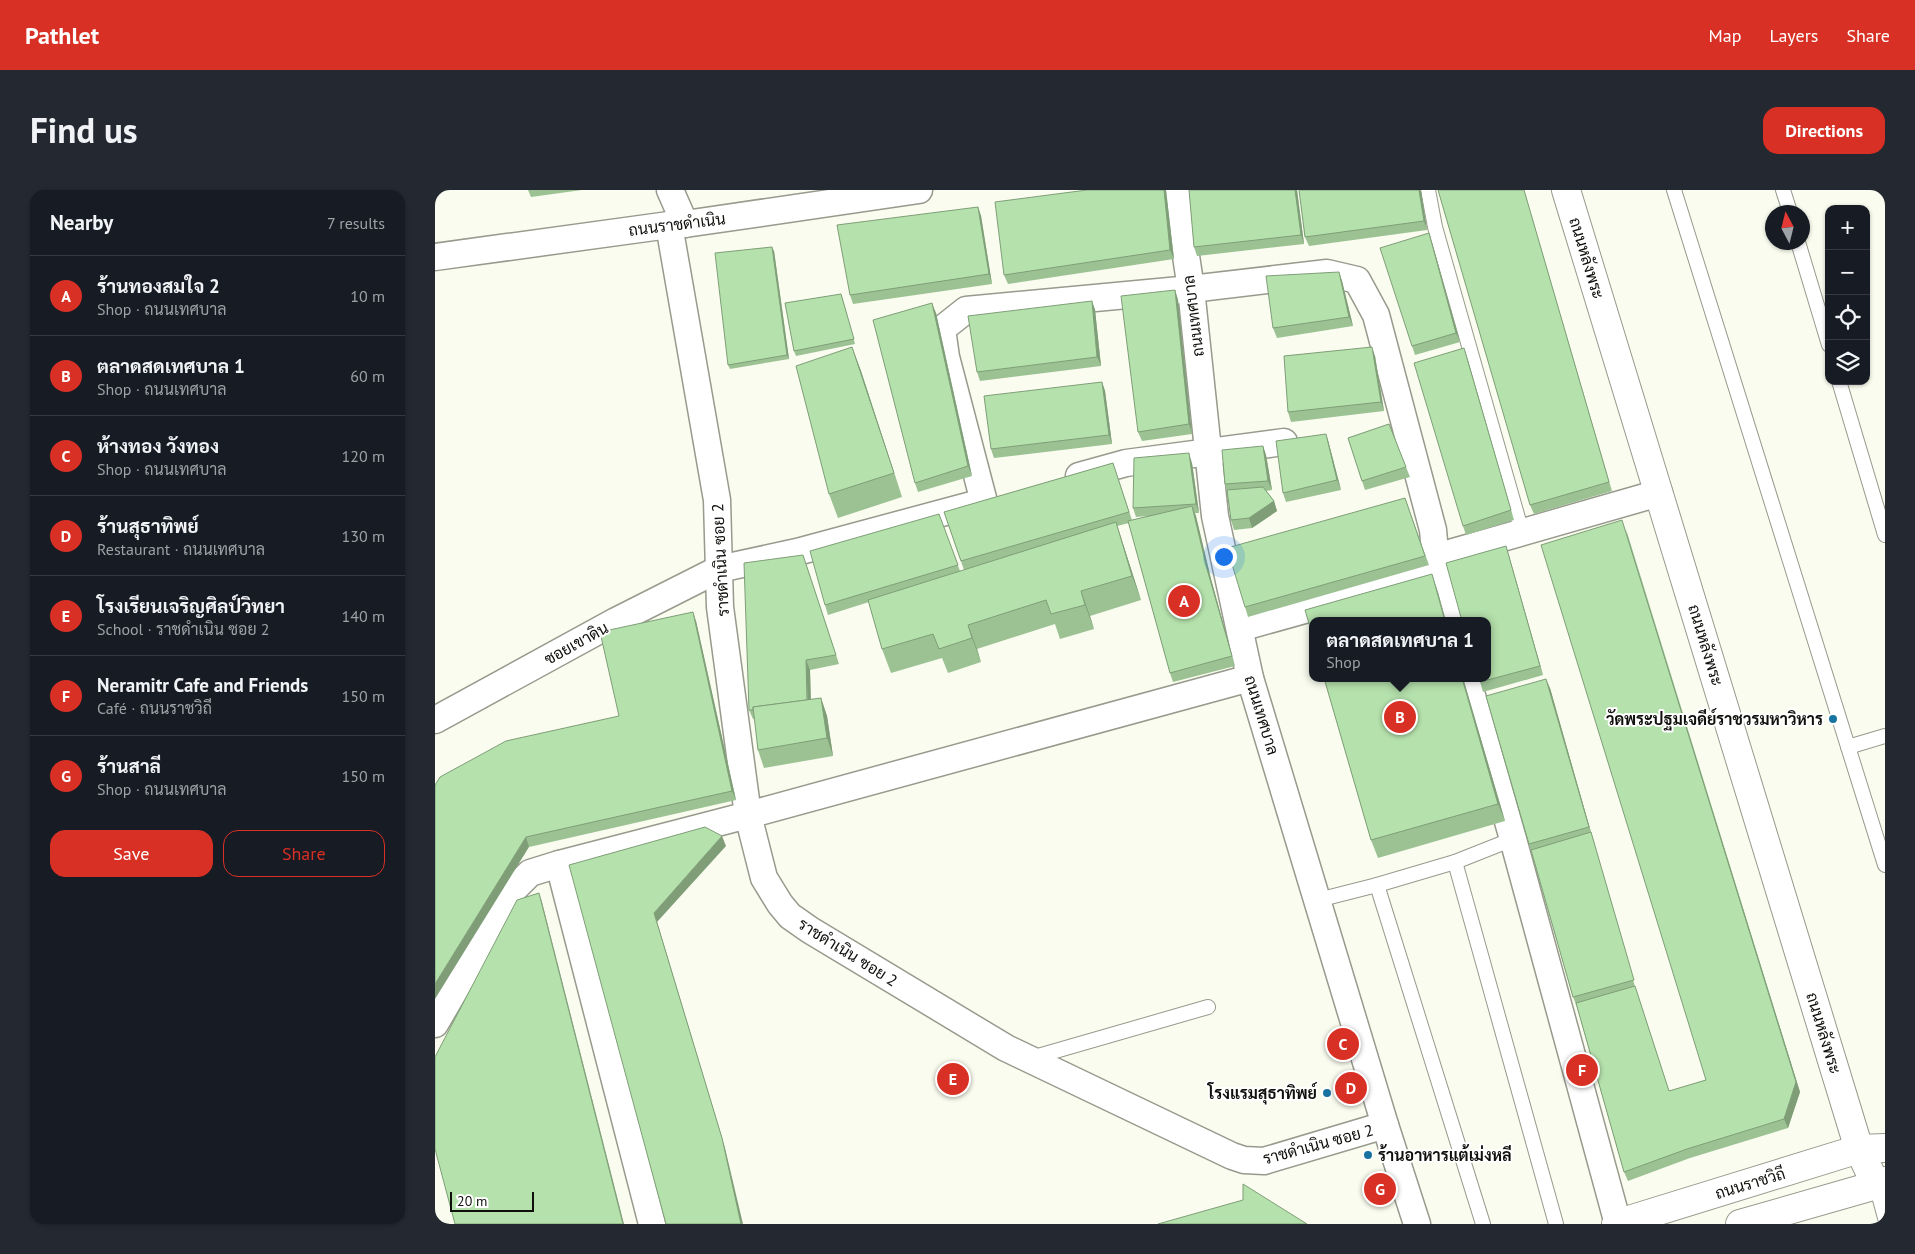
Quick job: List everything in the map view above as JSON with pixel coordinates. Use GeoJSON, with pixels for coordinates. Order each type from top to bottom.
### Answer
{"type":"FeatureCollection","features":[{"type":"Feature","properties":{"kind":"main road","name":"ถนนหลังพระ"},"geometry":{"type":"LineString","coordinates":[[1566,190],[1659,493],[1872,1149],[1880,1183]]}},
{"type":"Feature","properties":{"kind":"main road","name":"ถนนราชวิถี"},"geometry":{"type":"LineString","coordinates":[[1617,1224],[1872,1149]]}},
{"type":"Feature","properties":{"kind":"main road"},"geometry":{"type":"LineString","coordinates":[[1740,1224],[1880,1183]]}},
{"type":"Feature","properties":{"kind":"street","name":"ราชดำเนิน ซอย 2"},"geometry":{"type":"LineString","coordinates":[[670,190],[677,224],[717,500],[720,607],[748,815],[764,878],[780,904],[790,916],[818,935],[1006,1048],[1232,1156],[1244,1160],[1264,1161],[1385,1125]]}},
{"type":"Feature","properties":{"kind":"street","name":"ถนนราชดำเนิน"},"geometry":{"type":"LineString","coordinates":[[435,257],[919,190]]}},
{"type":"Feature","properties":{"kind":"street","name":"ถนนเทศบาล"},"geometry":{"type":"LineString","coordinates":[[1176,190],[1191,289],[1215,516],[1250,678],[1385,1125],[1417,1224]]}},
{"type":"Feature","properties":{"kind":"street"},"geometry":{"type":"LineString","coordinates":[[1191,289],[1327,273],[1357,280],[1376,316],[1433,530],[1437,565],[1449,617]]}},
{"type":"Feature","properties":{"kind":"street","name":"ซอยเขาดิน"},"geometry":{"type":"LineString","coordinates":[[435,720],[616,621],[719,570],[797,552],[994,499],[946,356],[942,329],[966,310],[1191,289]]}},
{"type":"Feature","properties":{"kind":"street"},"geometry":{"type":"LineString","coordinates":[[1060,481],[1127,463],[1284,442]]}},
{"type":"Feature","properties":{"kind":"street"},"geometry":{"type":"LineString","coordinates":[[1239,628],[1437,565],[1523,532],[1659,493]]}},
{"type":"Feature","properties":{"kind":"street"},"geometry":{"type":"LineString","coordinates":[[435,1024],[513,890],[530,873],[1250,678]]}},
{"type":"Feature","properties":{"kind":"street"},"geometry":{"type":"LineString","coordinates":[[1468,682],[1513,838],[1617,1224]]}},
{"type":"Feature","properties":{"kind":"street"},"geometry":{"type":"LineString","coordinates":[[559,864],[652,1224]]}},
{"type":"Feature","properties":{"kind":"lane"},"geometry":{"type":"LineString","coordinates":[[1428,190],[1435,227],[1523,532]]}},
{"type":"Feature","properties":{"kind":"lane"},"geometry":{"type":"LineString","coordinates":[[1674,190],[1885,865]]}},
{"type":"Feature","properties":{"kind":"lane"},"geometry":{"type":"LineString","coordinates":[[1783,190],[1787,205]]}},
{"type":"Feature","properties":{"kind":"lane"},"geometry":{"type":"LineString","coordinates":[[1800,250],[1827,340]]}},
{"type":"Feature","properties":{"kind":"lane"},"geometry":{"type":"LineString","coordinates":[[1840,385],[1885,535]]}},
{"type":"Feature","properties":{"kind":"lane"},"geometry":{"type":"LineString","coordinates":[[1848,747],[1885,736]]}},
{"type":"Feature","properties":{"kind":"lane"},"geometry":{"type":"LineString","coordinates":[[1318,900],[1455,862],[1513,838]]}},
{"type":"Feature","properties":{"kind":"lane"},"geometry":{"type":"LineString","coordinates":[[1455,862],[1556,1224]]}},
{"type":"Feature","properties":{"kind":"lane"},"geometry":{"type":"LineString","coordinates":[[1377,885],[1483,1224]]}},
{"type":"Feature","properties":{"kind":"lane"},"geometry":{"type":"LineString","coordinates":[[1028,1059],[1208,1008]]}},
{"type":"Feature","properties":{"kind":"lane"},"geometry":{"type":"LineString","coordinates":[[1880,1183],[1885,1218]]}},
{"type":"Feature","properties":{"kind":"building"},"geometry":{"type":"Polygon","coordinates":[[[1087,190],[1164,190],[1170,250],[1004,275],[995,202],[1087,190]]]}},
{"type":"Feature","properties":{"kind":"building"},"geometry":{"type":"Polygon","coordinates":[[[1189,190],[1295,190],[1301,235],[1194,247],[1189,190]]]}},
{"type":"Feature","properties":{"kind":"building"},"geometry":{"type":"Polygon","coordinates":[[[1299,190],[1419,190],[1424,221],[1305,237],[1299,190]]]}},
{"type":"Feature","properties":{"kind":"building"},"geometry":{"type":"Polygon","coordinates":[[[1438,190],[1524,190],[1609,482],[1530,505],[1438,190]]]}},
{"type":"Feature","properties":{"kind":"building"},"geometry":{"type":"Polygon","coordinates":[[[978,207],[989,274],[850,295],[837,225],[978,207]]]}},
{"type":"Feature","properties":{"kind":"building"},"geometry":{"type":"Polygon","coordinates":[[[1429,233],[1456,333],[1412,346],[1380,248],[1429,233]]]}},
{"type":"Feature","properties":{"kind":"building"},"geometry":{"type":"Polygon","coordinates":[[[772,247],[787,355],[728,365],[715,253],[772,247]]]}},
{"type":"Feature","properties":{"kind":"building"},"geometry":{"type":"Polygon","coordinates":[[[1339,272],[1349,317],[1273,328],[1266,276],[1339,272]]]}},
{"type":"Feature","properties":{"kind":"building"},"geometry":{"type":"Polygon","coordinates":[[[1175,290],[1189,424],[1138,432],[1121,296],[1175,290]]]}},
{"type":"Feature","properties":{"kind":"building"},"geometry":{"type":"Polygon","coordinates":[[[841,294],[854,339],[794,351],[785,303],[841,294]]]}},
{"type":"Feature","properties":{"kind":"building"},"geometry":{"type":"Polygon","coordinates":[[[1092,301],[1097,357],[977,372],[968,316],[1092,301]]]}},
{"type":"Feature","properties":{"kind":"building"},"geometry":{"type":"Polygon","coordinates":[[[932,303],[968,466],[915,483],[873,320],[932,303]]]}},
{"type":"Feature","properties":{"kind":"building"},"geometry":{"type":"Polygon","coordinates":[[[852,347],[894,473],[829,494],[796,366],[852,347]]]}},
{"type":"Feature","properties":{"kind":"building"},"geometry":{"type":"Polygon","coordinates":[[[1372,347],[1381,402],[1288,412],[1284,356],[1372,347]]]}},
{"type":"Feature","properties":{"kind":"building"},"geometry":{"type":"Polygon","coordinates":[[[1464,348],[1511,510],[1463,526],[1414,363],[1464,348]]]}},
{"type":"Feature","properties":{"kind":"building"},"geometry":{"type":"Polygon","coordinates":[[[1102,382],[1109,435],[991,449],[984,396],[1102,382]]]}},
{"type":"Feature","properties":{"kind":"building"},"geometry":{"type":"Polygon","coordinates":[[[1389,424],[1406,467],[1362,481],[1348,438],[1389,424]]]}},
{"type":"Feature","properties":{"kind":"building"},"geometry":{"type":"Polygon","coordinates":[[[1326,434],[1337,480],[1283,493],[1276,441],[1326,434]]]}},
{"type":"Feature","properties":{"kind":"building"},"geometry":{"type":"Polygon","coordinates":[[[1263,446],[1268,481],[1225,484],[1222,450],[1263,446]]]}},
{"type":"Feature","properties":{"kind":"building"},"geometry":{"type":"Polygon","coordinates":[[[1189,453],[1196,504],[1133,508],[1134,458],[1189,453]]]}},
{"type":"Feature","properties":{"kind":"building"},"geometry":{"type":"Polygon","coordinates":[[[1113,463],[1129,512],[961,561],[944,512],[1113,463]]]}},
{"type":"Feature","properties":{"kind":"building"},"geometry":{"type":"Polygon","coordinates":[[[1263,487],[1274,501],[1249,518],[1231,520],[1227,490],[1263,487]]]}},
{"type":"Feature","properties":{"kind":"building"},"geometry":{"type":"Polygon","coordinates":[[[1405,498],[1425,556],[1245,607],[1227,548],[1405,498]]]}},
{"type":"Feature","properties":{"kind":"building"},"geometry":{"type":"Polygon","coordinates":[[[1192,506],[1207,569],[1232,656],[1170,673],[1128,521],[1192,506]]]}},
{"type":"Feature","properties":{"kind":"building"},"geometry":{"type":"Polygon","coordinates":[[[939,514],[958,565],[825,605],[810,551],[939,514]]]}},
{"type":"Feature","properties":{"kind":"building"},"geometry":{"type":"Polygon","coordinates":[[[1622,520],[1796,1082],[1784,1119],[1687,1149],[1624,1172],[1576,1003],[1635,986],[1669,1091],[1706,1080],[1541,545],[1622,520]]]}},
{"type":"Feature","properties":{"kind":"building"},"geometry":{"type":"Polygon","coordinates":[[[1116,522],[1132,576],[1081,591],[1085,605],[1051,614],[1046,600],[968,625],[972,638],[939,649],[933,634],[882,649],[868,600],[1116,522]]]}},
{"type":"Feature","properties":{"kind":"building"},"geometry":{"type":"Polygon","coordinates":[[[1506,546],[1540,666],[1491,679],[1491,617],[1461,617],[1446,563],[1506,546]]]}},
{"type":"Feature","properties":{"kind":"building"},"geometry":{"type":"Polygon","coordinates":[[[803,555],[836,655],[806,660],[807,700],[753,707],[753,710],[749,710],[744,563],[803,555]]]}},
{"type":"Feature","properties":{"kind":"building"},"geometry":{"type":"Polygon","coordinates":[[[1432,574],[1444,617],[1309,617],[1309,624],[1305,610],[1432,574]]]}},
{"type":"Feature","properties":{"kind":"building"},"geometry":{"type":"Polygon","coordinates":[[[693,612],[732,791],[526,837],[435,984],[435,785],[440,777],[506,741],[619,716],[600,632],[693,612]]]}},
{"type":"Feature","properties":{"kind":"building"},"geometry":{"type":"Polygon","coordinates":[[[1546,679],[1589,827],[1529,844],[1486,696],[1546,679]]]}},
{"type":"Feature","properties":{"kind":"building"},"geometry":{"type":"Polygon","coordinates":[[[1325,682],[1463,682],[1498,804],[1371,840],[1325,682]]]}},
{"type":"Feature","properties":{"kind":"building"},"geometry":{"type":"Polygon","coordinates":[[[821,698],[827,738],[758,750],[753,707],[821,698]]]}},
{"type":"Feature","properties":{"kind":"building"},"geometry":{"type":"Polygon","coordinates":[[[705,827],[722,836],[654,913],[722,1138],[741,1224],[666,1224],[569,865],[705,827]]]}},
{"type":"Feature","properties":{"kind":"building"},"geometry":{"type":"Polygon","coordinates":[[[1591,832],[1634,980],[1573,997],[1531,850],[1591,832]]]}},
{"type":"Feature","properties":{"kind":"building"},"geometry":{"type":"Polygon","coordinates":[[[539,893],[623,1224],[455,1224],[435,1149],[435,1057],[517,900],[539,893]]]}},
{"type":"Feature","properties":{"kind":"building"},"geometry":{"type":"Polygon","coordinates":[[[1243,1184],[1307,1224],[1158,1224],[1243,1200],[1243,1184]]]}},
{"type":"Feature","properties":{"kind":"place","name":"ร้านทองสมใจ 2"},"geometry":{"type":"Point","coordinates":[1184,601]}},
{"type":"Feature","properties":{"kind":"place","name":"ตลาดสดเทศบาล 1"},"geometry":{"type":"Point","coordinates":[1400,717]}},
{"type":"Feature","properties":{"kind":"place","name":"วัดพระปฐมเจดีย์ราชวรมหาวิหาร"},"geometry":{"type":"Point","coordinates":[1833,719]}},
{"type":"Feature","properties":{"kind":"place","name":"ห้างทอง วังทอง"},"geometry":{"type":"Point","coordinates":[1343,1044]}},
{"type":"Feature","properties":{"kind":"place","name":"Neramitr Cafe and Friends"},"geometry":{"type":"Point","coordinates":[1582,1070]}},
{"type":"Feature","properties":{"kind":"place","name":"โรงเรียนเจริญศิลป์วิทยา"},"geometry":{"type":"Point","coordinates":[953,1079]}},
{"type":"Feature","properties":{"kind":"place","name":"ร้านสุธาทิพย์"},"geometry":{"type":"Point","coordinates":[1351,1088]}},
{"type":"Feature","properties":{"kind":"place","name":"โรงแรมสุธาทิพย์"},"geometry":{"type":"Point","coordinates":[1327,1093]}},
{"type":"Feature","properties":{"kind":"place","name":"ร้านอาหารแต้เม่งหลี"},"geometry":{"type":"Point","coordinates":[1368,1155]}},
{"type":"Feature","properties":{"kind":"place","name":"ร้านสาลี"},"geometry":{"type":"Point","coordinates":[1380,1189]}}]}
